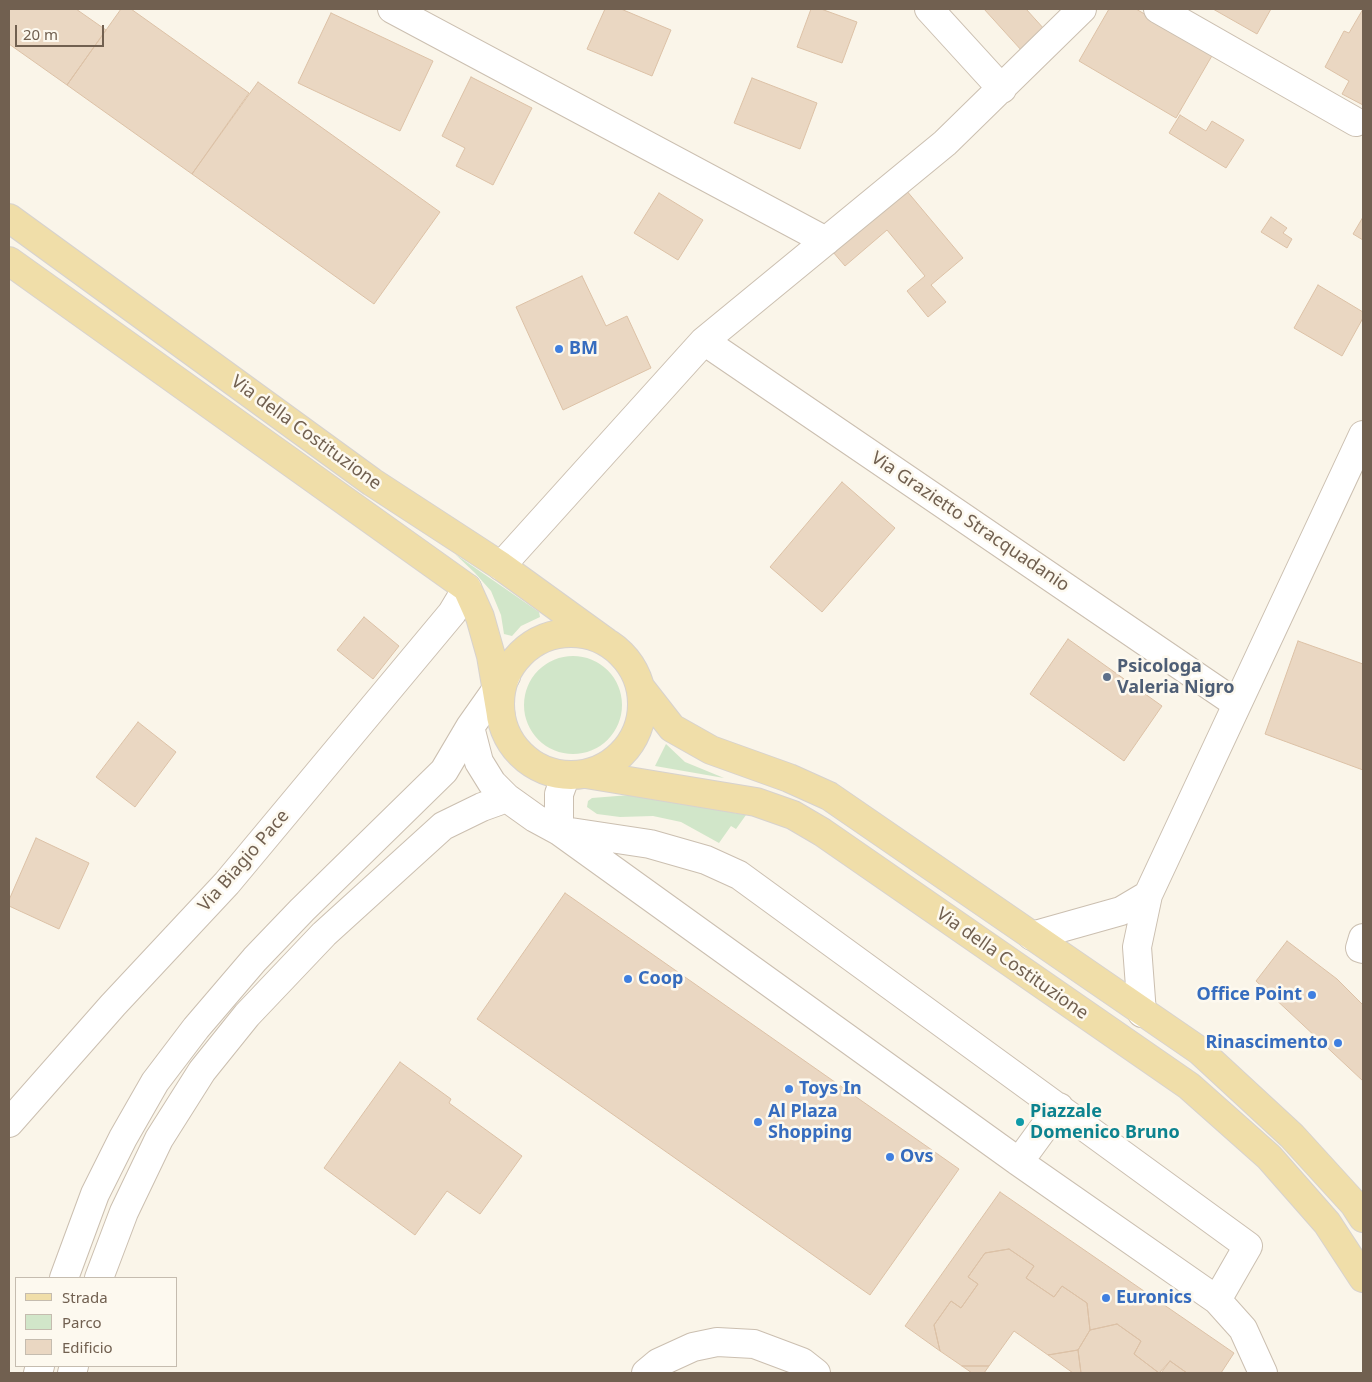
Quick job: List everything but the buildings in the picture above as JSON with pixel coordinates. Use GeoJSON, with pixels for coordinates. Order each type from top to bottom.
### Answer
{"type":"FeatureCollection","features":[{"type":"Feature","properties":{"kind":"main road","name":"Via della Costituzione"},"geometry":{"type":"LineString","coordinates":[[9,218],[372,482],[501,566],[606,642]]}},
{"type":"Feature","properties":{"kind":"main road","name":"Via della Costituzione"},"geometry":{"type":"LineString","coordinates":[[9,261],[467,588]]}},
{"type":"Feature","properties":{"kind":"main road"},"geometry":{"type":"LineString","coordinates":[[467,588],[480,617],[502,681],[501,715],[507,734],[517,750],[531,763],[570,781],[603,768],[619,757],[631,743],[639,725],[642,706],[640,688],[633,670],[622,654],[606,642],[588,635],[568,633],[549,637],[531,645],[517,659],[502,681]]}},
{"type":"Feature","properties":{"kind":"main road","name":"Via della Costituzione"},"geometry":{"type":"LineString","coordinates":[[640,688],[672,728],[711,750],[789,778],[829,796],[1142,1013],[1200,1051],[1292,1136],[1354,1204],[1363,1218]]}},
{"type":"Feature","properties":{"kind":"main road","name":"Via della Costituzione"},"geometry":{"type":"LineString","coordinates":[[570,781],[756,802],[792,815],[822,832],[1189,1086],[1269,1157],[1326,1223],[1363,1278]]}},
{"type":"Feature","properties":{"kind":"street"},"geometry":{"type":"LineString","coordinates":[[392,9],[826,241]]}},
{"type":"Feature","properties":{"kind":"street"},"geometry":{"type":"LineString","coordinates":[[929,9],[1002,89]]}},
{"type":"Feature","properties":{"kind":"street"},"geometry":{"type":"LineString","coordinates":[[501,566],[704,341],[944,144],[1082,9]]}},
{"type":"Feature","properties":{"kind":"street"},"geometry":{"type":"LineString","coordinates":[[1158,9],[1356,122]]}},
{"type":"Feature","properties":{"kind":"street","name":"Via Grazietto Stracquadanio"},"geometry":{"type":"LineString","coordinates":[[704,341],[1237,704]]}},
{"type":"Feature","properties":{"kind":"street"},"geometry":{"type":"LineString","coordinates":[[1142,1013],[1138,948],[1148,895],[1363,436]]}},
{"type":"Feature","properties":{"kind":"street","name":"Via Biagio Pace"},"geometry":{"type":"LineString","coordinates":[[9,1123],[113,1005],[227,883],[452,613],[467,588]]}},
{"type":"Feature","properties":{"kind":"street"},"geometry":{"type":"LineString","coordinates":[[64,1277],[95,1194],[123,1138],[155,1082],[196,1028],[255,959],[302,910],[444,771],[470,727],[502,681]]}},
{"type":"Feature","properties":{"kind":"street"},"geometry":{"type":"LineString","coordinates":[[470,727],[479,762],[492,782],[513,802],[559,831],[1019,1162],[1217,1300],[1243,1329],[1263,1373]]}},
{"type":"Feature","properties":{"kind":"street"},"geometry":{"type":"LineString","coordinates":[[99,1277],[124,1212],[159,1139],[202,1071],[247,1015],[324,934],[443,826],[482,807],[513,802],[544,801],[570,781]]}},
{"type":"Feature","properties":{"kind":"street"},"geometry":{"type":"LineString","coordinates":[[559,831],[570,781]]}},
{"type":"Feature","properties":{"kind":"street"},"geometry":{"type":"LineString","coordinates":[[559,831],[666,848],[706,860],[739,875],[1248,1246],[1217,1300]]}},
{"type":"Feature","properties":{"kind":"street"},"geometry":{"type":"LineString","coordinates":[[1032,936],[1121,912],[1148,895]]}},
{"type":"Feature","properties":{"kind":"street"},"geometry":{"type":"LineString","coordinates":[[1363,938],[1360,948],[1363,949]]}},
{"type":"Feature","properties":{"kind":"street"},"geometry":{"type":"LineString","coordinates":[[1019,1162],[1059,1107]]}},
{"type":"Feature","properties":{"kind":"street"},"geometry":{"type":"LineString","coordinates":[[646,1373],[658,1363],[684,1351],[717,1342],[754,1344],[802,1362],[816,1373]]}},
{"type":"Feature","properties":{"kind":"green space"},"geometry":{"type":"Polygon","coordinates":[[[455,554],[539,612],[540,617],[521,626],[512,636],[504,634],[501,615],[491,591],[455,554]]]}},
{"type":"Feature","properties":{"kind":"green space"},"geometry":{"type":"Polygon","coordinates":[[[573,656],[592,660],[608,670],[618,686],[622,705],[618,724],[608,740],[592,750],[573,754],[554,750],[538,740],[528,724],[524,705],[528,686],[538,670],[554,660],[573,656]]]}},
{"type":"Feature","properties":{"kind":"green space"},"geometry":{"type":"Polygon","coordinates":[[[666,744],[685,762],[724,778],[655,766],[666,744]]]}},
{"type":"Feature","properties":{"kind":"green space"},"geometry":{"type":"Polygon","coordinates":[[[630,795],[746,815],[736,829],[731,826],[719,843],[681,822],[653,816],[620,817],[597,814],[587,807],[588,801],[592,798],[630,795]]]}},
{"type":"Feature","properties":{"kind":"place","name":"BM"},"geometry":{"type":"Point","coordinates":[559,349]}},
{"type":"Feature","properties":{"kind":"place","name":"Psicologa Valeria Nigro"},"geometry":{"type":"Point","coordinates":[1107,677]}},
{"type":"Feature","properties":{"kind":"place","name":"Coop"},"geometry":{"type":"Point","coordinates":[628,979]}},
{"type":"Feature","properties":{"kind":"place","name":"Office Point"},"geometry":{"type":"Point","coordinates":[1312,995]}},
{"type":"Feature","properties":{"kind":"place","name":"Rinascimento"},"geometry":{"type":"Point","coordinates":[1338,1043]}},
{"type":"Feature","properties":{"kind":"place","name":"Toys In"},"geometry":{"type":"Point","coordinates":[789,1089]}},
{"type":"Feature","properties":{"kind":"place","name":"Al Plaza Shopping"},"geometry":{"type":"Point","coordinates":[758,1122]}},
{"type":"Feature","properties":{"kind":"place","name":"Piazzale Domenico Bruno"},"geometry":{"type":"Point","coordinates":[1020,1122]}},
{"type":"Feature","properties":{"kind":"place","name":"Ovs"},"geometry":{"type":"Point","coordinates":[890,1157]}},
{"type":"Feature","properties":{"kind":"place","name":"Euronics"},"geometry":{"type":"Point","coordinates":[1106,1298]}}]}
